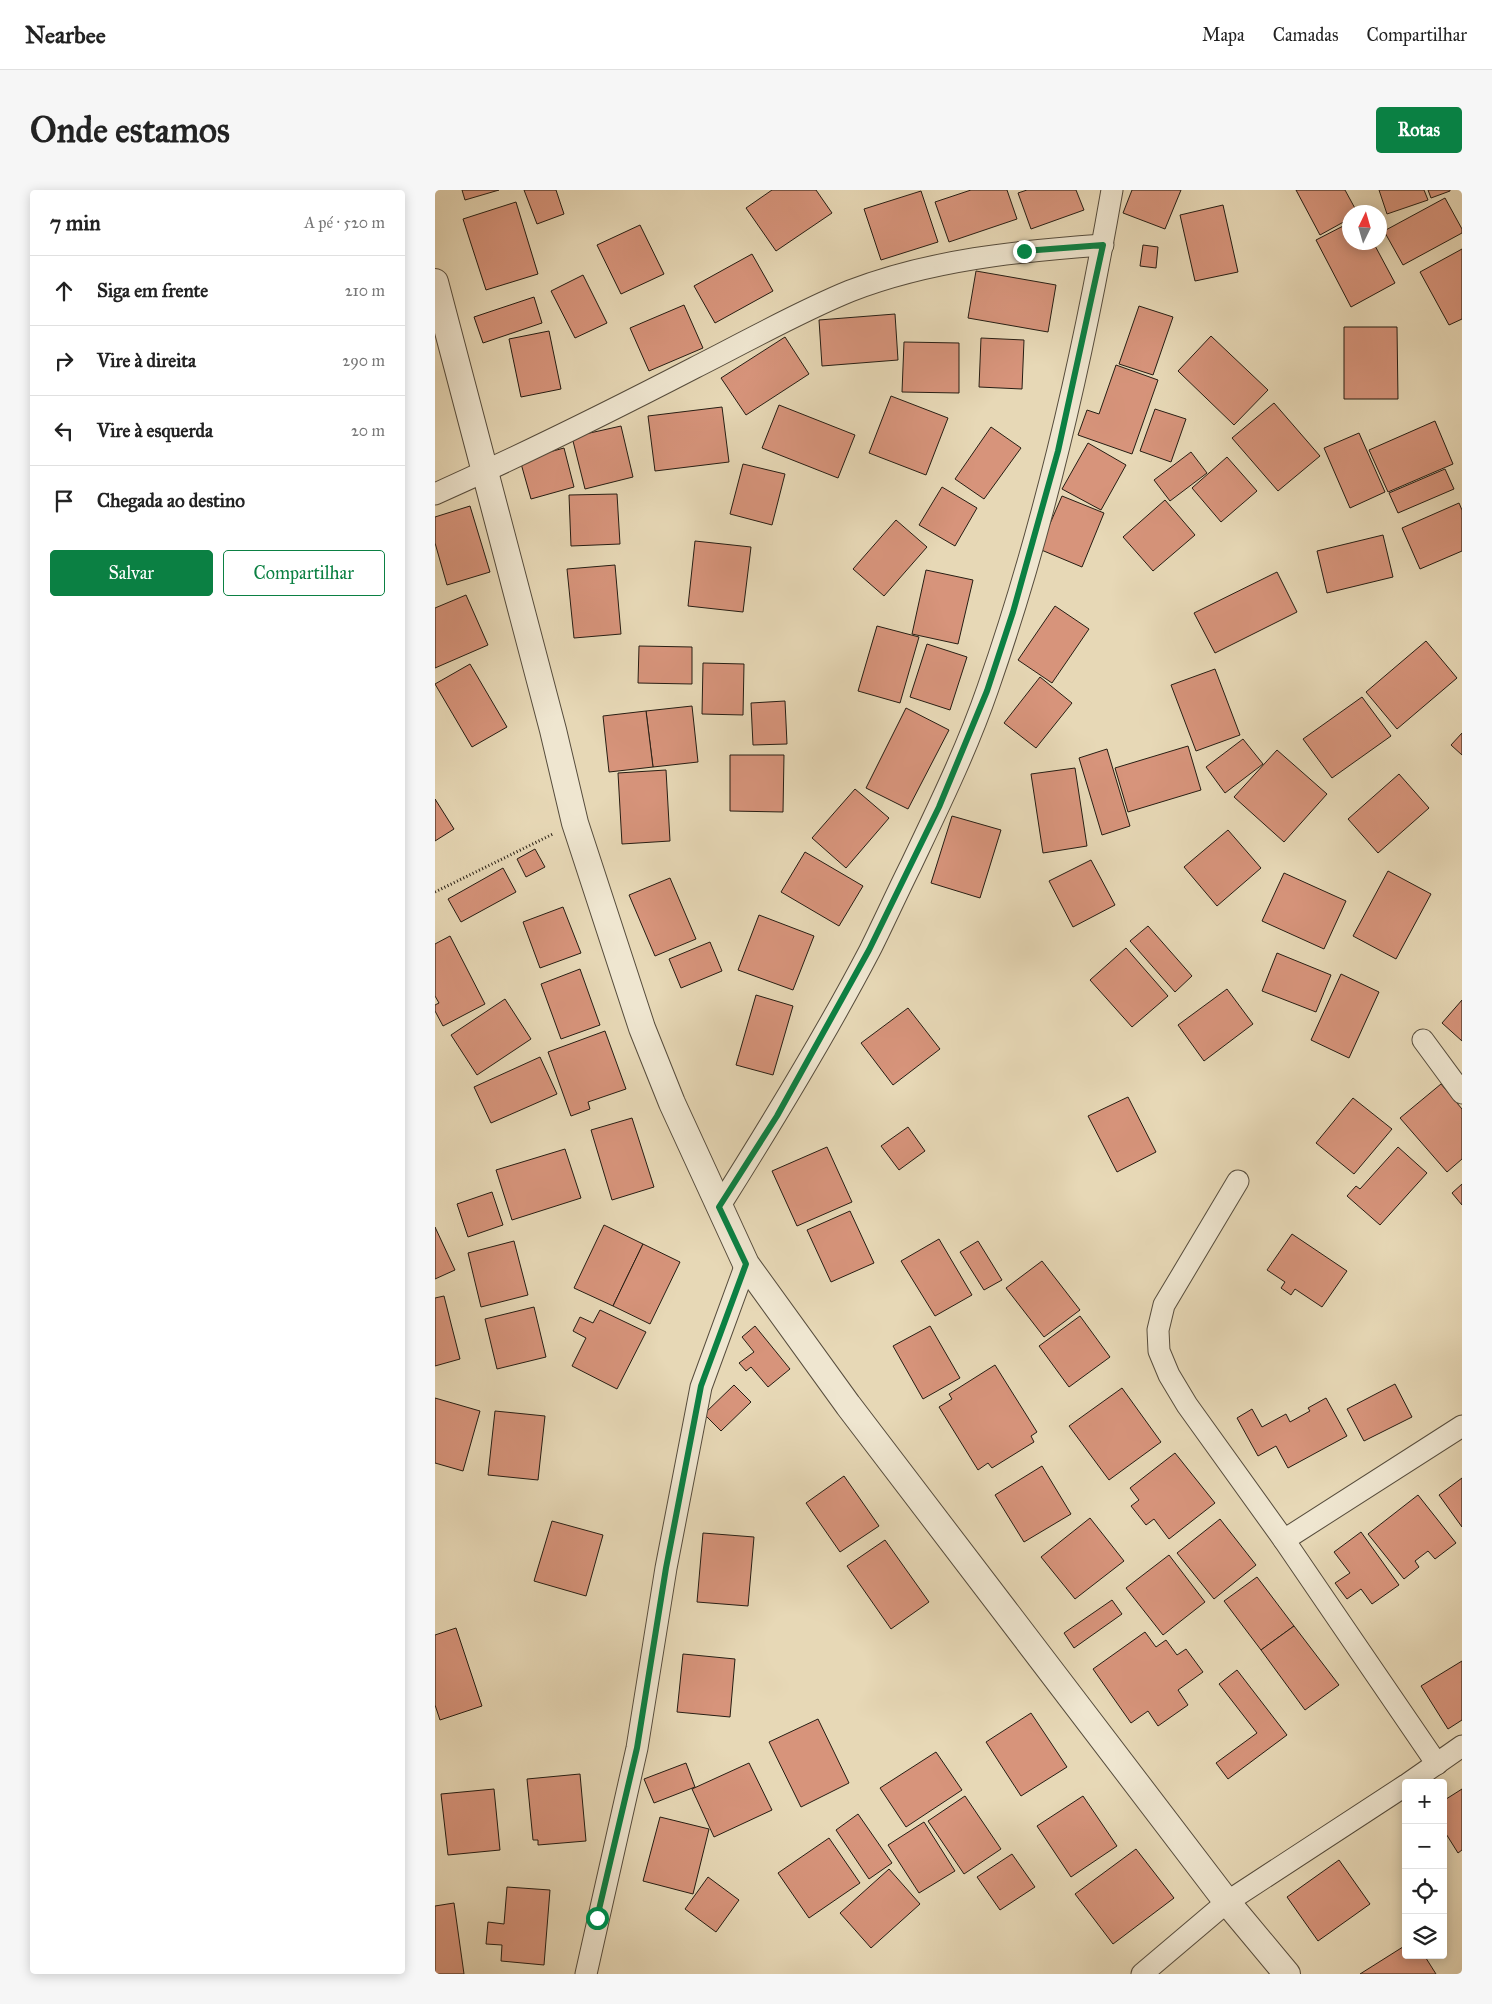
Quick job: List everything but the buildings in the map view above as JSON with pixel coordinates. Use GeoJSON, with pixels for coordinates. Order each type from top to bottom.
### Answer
{"type":"FeatureCollection","features":[{"type":"Feature","properties":{"kind":"street"},"geometry":{"type":"LineString","coordinates":[[719,1207],[777,1116],[869,950],[939,807],[987,691],[1013,612],[1058,451],[1103,245],[1112,190]]}},
{"type":"Feature","properties":{"kind":"street"},"geometry":{"type":"LineString","coordinates":[[435,494],[485,472],[633,400],[779,323],[851,291],[911,272],[961,261],[1024,251],[1103,245]]}},
{"type":"Feature","properties":{"kind":"street"},"geometry":{"type":"LineString","coordinates":[[435,282],[553,730],[575,823],[642,1028],[672,1103],[746,1264],[848,1405],[1227,1902],[1287,1974]]}},
{"type":"Feature","properties":{"kind":"street"},"geometry":{"type":"LineString","coordinates":[[1423,1040],[1462,1093]]}},
{"type":"Feature","properties":{"kind":"street"},"geometry":{"type":"LineString","coordinates":[[1238,1181],[1164,1305],[1158,1330],[1159,1351],[1169,1375],[1187,1405],[1284,1540],[1437,1764]]}},
{"type":"Feature","properties":{"kind":"street"},"geometry":{"type":"LineString","coordinates":[[586,1974],[637,1748],[666,1568],[701,1386],[746,1264]]}},
{"type":"Feature","properties":{"kind":"street"},"geometry":{"type":"LineString","coordinates":[[1284,1540],[1462,1426]]}},
{"type":"Feature","properties":{"kind":"street"},"geometry":{"type":"LineString","coordinates":[[1414,1779],[1462,1746]]}},
{"type":"Feature","properties":{"kind":"street"},"geometry":{"type":"LineString","coordinates":[[1142,1974],[1227,1902],[1402,1787]]}},
{"type":"Feature","properties":{"kind":"path"},"geometry":{"type":"LineString","coordinates":[[435,892],[575,823]]}},
{"type":"Feature","properties":{"kind":"route"},"geometry":{"type":"LineString","coordinates":[[597,1918],[637,1748],[666,1568],[701,1386],[746,1264],[719,1207],[777,1116],[869,950],[939,807],[987,691],[1013,612],[1058,451],[1103,245],[1024,251]]}}]}
